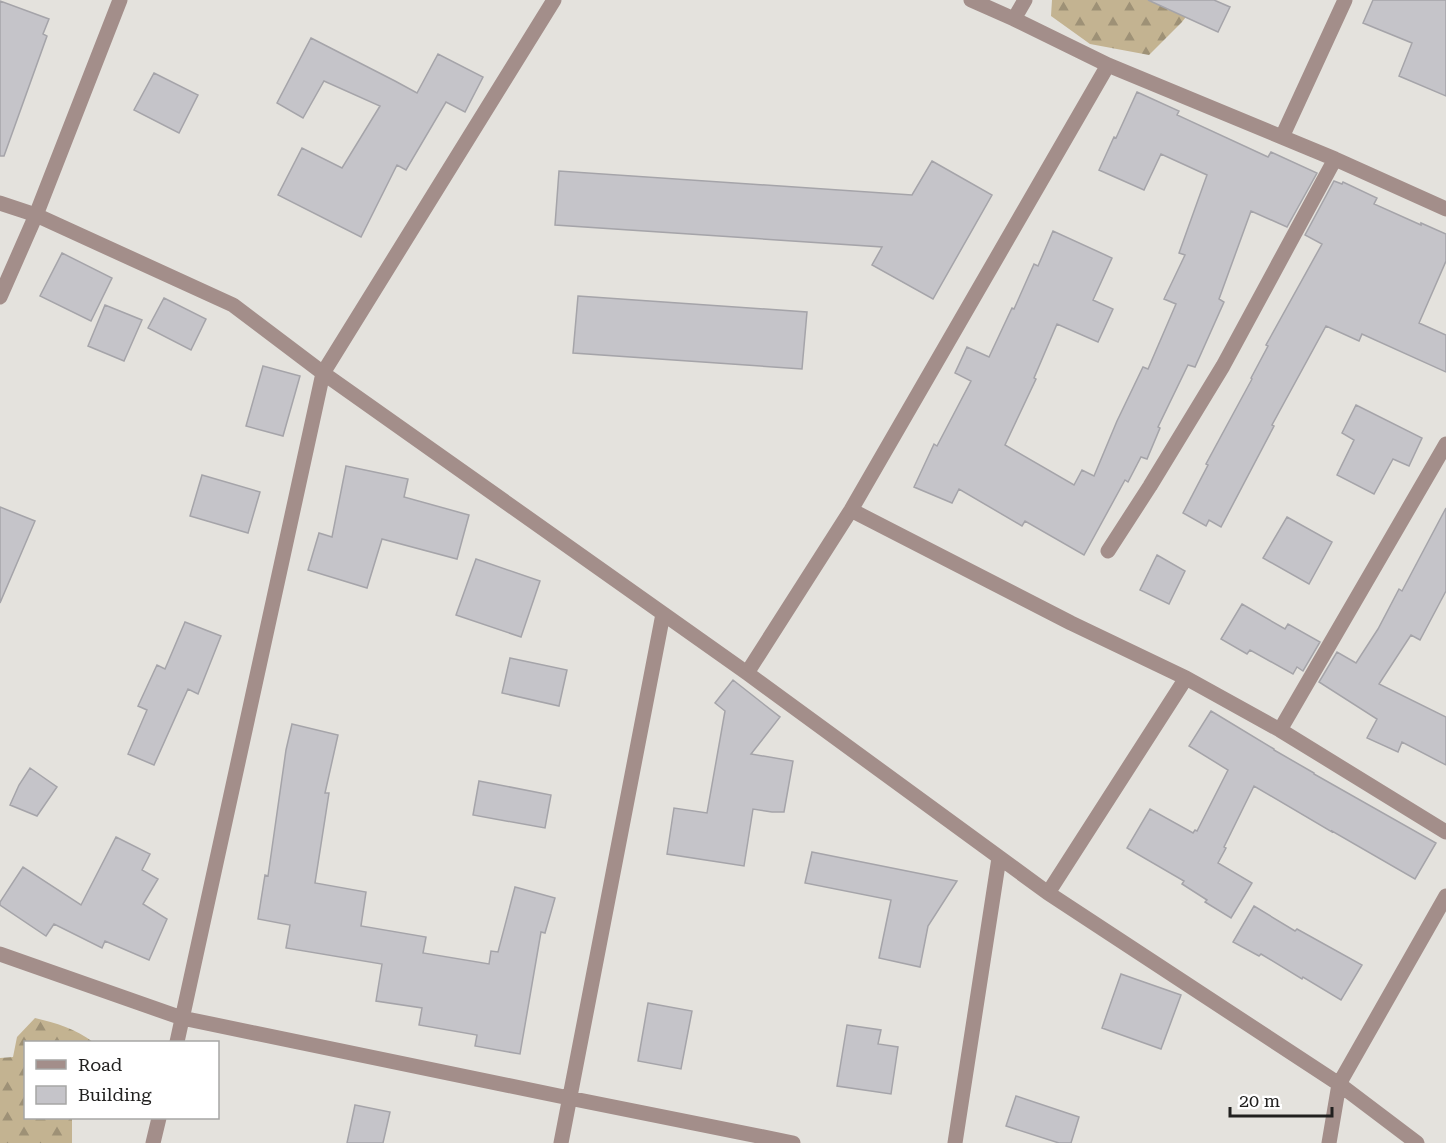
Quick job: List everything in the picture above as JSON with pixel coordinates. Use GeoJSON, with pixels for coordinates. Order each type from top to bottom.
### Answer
{"type":"FeatureCollection","features":[{"type":"Feature","properties":{"kind":"street"},"geometry":{"type":"LineString","coordinates":[[0,297],[36,215],[120,0]]}},
{"type":"Feature","properties":{"kind":"street"},"geometry":{"type":"LineString","coordinates":[[177,1041],[323,373],[554,0]]}},
{"type":"Feature","properties":{"kind":"street"},"geometry":{"type":"LineString","coordinates":[[971,0],[1108,65],[1335,159],[1446,209]]}},
{"type":"Feature","properties":{"kind":"street"},"geometry":{"type":"LineString","coordinates":[[1014,19],[1024,0]]}},
{"type":"Feature","properties":{"kind":"street"},"geometry":{"type":"LineString","coordinates":[[1282,137],[1345,0]]}},
{"type":"Feature","properties":{"kind":"street"},"geometry":{"type":"LineString","coordinates":[[747,673],[851,510],[1108,65]]}},
{"type":"Feature","properties":{"kind":"street"},"geometry":{"type":"LineString","coordinates":[[1108,551],[1223,366],[1335,159]]}},
{"type":"Feature","properties":{"kind":"street"},"geometry":{"type":"LineString","coordinates":[[0,203],[36,215],[233,305],[323,373],[747,673],[1047,893],[1339,1084],[1417,1143]]}},
{"type":"Feature","properties":{"kind":"street"},"geometry":{"type":"LineString","coordinates":[[1280,730],[1446,444]]}},
{"type":"Feature","properties":{"kind":"street"},"geometry":{"type":"LineString","coordinates":[[851,510],[1071,623],[1186,678],[1280,730],[1446,832]]}},
{"type":"Feature","properties":{"kind":"street"},"geometry":{"type":"LineString","coordinates":[[561,1143],[663,614]]}},
{"type":"Feature","properties":{"kind":"street"},"geometry":{"type":"LineString","coordinates":[[1047,893],[1186,678]]}},
{"type":"Feature","properties":{"kind":"street"},"geometry":{"type":"LineString","coordinates":[[955,1143],[999,858]]}},
{"type":"Feature","properties":{"kind":"street"},"geometry":{"type":"LineString","coordinates":[[1329,1143],[1339,1084],[1446,896]]}},
{"type":"Feature","properties":{"kind":"street"},"geometry":{"type":"LineString","coordinates":[[0,954],[182,1018],[794,1143]]}},
{"type":"Feature","properties":{"kind":"street"},"geometry":{"type":"LineString","coordinates":[[153,1143],[159,1119]]}},
{"type":"Feature","properties":{"kind":"green space"},"geometry":{"type":"Polygon","coordinates":[[[1052,0],[1199,0],[1182,22],[1149,55],[1090,44],[1051,16],[1052,0]]]}},
{"type":"Feature","properties":{"kind":"green space"},"geometry":{"type":"Polygon","coordinates":[[[35,1018],[66,1027],[92,1041],[24,1041],[24,1119],[72,1119],[72,1143],[0,1143],[0,1058],[13,1057],[17,1037],[35,1018]]]}},
{"type":"Feature","properties":{"kind":"building"},"geometry":{"type":"Polygon","coordinates":[[[1148,0],[1214,0],[1230,7],[1218,32],[1148,0]]]}},
{"type":"Feature","properties":{"kind":"building"},"geometry":{"type":"Polygon","coordinates":[[[1373,0],[1446,0],[1446,96],[1399,76],[1412,43],[1363,23],[1373,0]]]}},
{"type":"Feature","properties":{"kind":"building"},"geometry":{"type":"Polygon","coordinates":[[[0,1],[49,19],[43,34],[47,36],[4,156],[0,156],[0,1]]]}},
{"type":"Feature","properties":{"kind":"building"},"geometry":{"type":"Polygon","coordinates":[[[311,38],[417,93],[438,54],[483,77],[465,112],[446,102],[406,170],[397,165],[361,237],[278,195],[302,148],[342,168],[380,106],[324,81],[303,118],[277,103],[311,38]]]}},
{"type":"Feature","properties":{"kind":"building"},"geometry":{"type":"Polygon","coordinates":[[[154,73],[198,95],[179,133],[134,110],[154,73]]]}},
{"type":"Feature","properties":{"kind":"building"},"geometry":{"type":"Polygon","coordinates":[[[1137,92],[1179,111],[1177,115],[1268,157],[1271,152],[1317,173],[1287,227],[1251,211],[1219,299],[1224,302],[1195,367],[1188,365],[1158,427],[1160,428],[1147,459],[1141,457],[1128,482],[1125,480],[1084,555],[1025,521],[1022,526],[959,489],[952,503],[914,487],[934,444],[937,446],[971,381],[955,373],[967,347],[989,357],[1034,264],[1038,266],[1053,231],[1112,258],[1093,300],[1113,309],[1098,342],[1057,324],[1034,378],[1036,379],[1005,445],[1074,485],[1082,470],[1094,476],[1117,421],[1143,367],[1148,369],[1176,304],[1164,299],[1185,255],[1179,253],[1207,175],[1161,154],[1144,190],[1099,170],[1137,92]]]}},
{"type":"Feature","properties":{"kind":"building"},"geometry":{"type":"Polygon","coordinates":[[[932,161],[992,195],[933,299],[872,265],[882,247],[555,225],[559,171],[912,195],[932,161]]]}},
{"type":"Feature","properties":{"kind":"building"},"geometry":{"type":"Polygon","coordinates":[[[1334,181],[1342,184],[1343,182],[1377,198],[1374,204],[1446,234],[1446,261],[1419,323],[1446,335],[1446,372],[1362,334],[1359,341],[1326,326],[1272,425],[1274,426],[1221,527],[1209,520],[1206,526],[1183,513],[1208,465],[1206,464],[1252,379],[1268,346],[1266,345],[1322,244],[1305,235],[1334,181]]]}},
{"type":"Feature","properties":{"kind":"building"},"geometry":{"type":"Polygon","coordinates":[[[62,253],[112,278],[91,321],[40,296],[62,253]]]}},
{"type":"Feature","properties":{"kind":"building"},"geometry":{"type":"Polygon","coordinates":[[[578,296],[807,312],[802,369],[573,353],[578,296]]]}},
{"type":"Feature","properties":{"kind":"building"},"geometry":{"type":"Polygon","coordinates":[[[164,298],[206,319],[191,350],[148,328],[164,298]]]}},
{"type":"Feature","properties":{"kind":"building"},"geometry":{"type":"Polygon","coordinates":[[[105,305],[142,320],[124,361],[88,346],[105,305]]]}},
{"type":"Feature","properties":{"kind":"building"},"geometry":{"type":"Polygon","coordinates":[[[263,366],[300,376],[283,436],[246,426],[263,366]]]}},
{"type":"Feature","properties":{"kind":"building"},"geometry":{"type":"Polygon","coordinates":[[[1356,405],[1422,438],[1409,466],[1393,459],[1374,494],[1337,475],[1354,440],[1342,433],[1356,405]]]}},
{"type":"Feature","properties":{"kind":"building"},"geometry":{"type":"Polygon","coordinates":[[[346,466],[408,479],[404,497],[469,515],[457,559],[382,539],[367,588],[308,570],[319,533],[332,537],[346,466]]]}},
{"type":"Feature","properties":{"kind":"building"},"geometry":{"type":"Polygon","coordinates":[[[202,475],[260,492],[248,533],[190,516],[202,475]]]}},
{"type":"Feature","properties":{"kind":"building"},"geometry":{"type":"Polygon","coordinates":[[[0,507],[35,521],[0,603],[0,507]]]}},
{"type":"Feature","properties":{"kind":"building"},"geometry":{"type":"Polygon","coordinates":[[[1446,508],[1446,591],[1420,640],[1411,635],[1379,684],[1446,717],[1446,765],[1402,742],[1398,752],[1367,738],[1377,719],[1319,682],[1337,652],[1356,663],[1378,629],[1399,589],[1402,591],[1446,508]]]}},
{"type":"Feature","properties":{"kind":"building"},"geometry":{"type":"Polygon","coordinates":[[[1287,517],[1332,542],[1309,584],[1263,558],[1287,517]]]}},
{"type":"Feature","properties":{"kind":"building"},"geometry":{"type":"Polygon","coordinates":[[[1157,555],[1185,571],[1169,604],[1140,590],[1157,555]]]}},
{"type":"Feature","properties":{"kind":"building"},"geometry":{"type":"Polygon","coordinates":[[[476,559],[540,581],[521,637],[456,615],[476,559]]]}},
{"type":"Feature","properties":{"kind":"building"},"geometry":{"type":"Polygon","coordinates":[[[1242,604],[1285,629],[1288,624],[1320,642],[1303,671],[1297,667],[1293,674],[1250,650],[1247,654],[1221,639],[1242,604]]]}},
{"type":"Feature","properties":{"kind":"building"},"geometry":{"type":"Polygon","coordinates":[[[185,622],[221,636],[198,694],[188,689],[154,765],[128,754],[147,710],[138,706],[157,665],[165,669],[185,622]]]}},
{"type":"Feature","properties":{"kind":"building"},"geometry":{"type":"Polygon","coordinates":[[[510,658],[567,670],[559,706],[502,693],[510,658]]]}},
{"type":"Feature","properties":{"kind":"building"},"geometry":{"type":"Polygon","coordinates":[[[733,680],[780,717],[751,754],[793,761],[784,812],[753,809],[744,866],[667,854],[674,808],[707,813],[725,711],[715,703],[733,680]]]}},
{"type":"Feature","properties":{"kind":"building"},"geometry":{"type":"Polygon","coordinates":[[[1211,711],[1314,774],[1436,843],[1415,879],[1254,786],[1218,863],[1252,883],[1231,918],[1182,884],[1184,881],[1127,848],[1150,809],[1193,833],[1197,831],[1228,770],[1189,746],[1211,711]]]}},
{"type":"Feature","properties":{"kind":"building"},"geometry":{"type":"Polygon","coordinates":[[[292,724],[338,735],[325,793],[329,793],[315,883],[366,892],[361,926],[426,937],[423,953],[489,964],[491,951],[498,952],[515,887],[555,898],[545,933],[541,932],[520,1054],[475,1046],[477,1035],[419,1025],[422,1008],[376,1001],[382,964],[286,948],[290,925],[258,919],[265,875],[268,876],[286,750],[292,724]]]}},
{"type":"Feature","properties":{"kind":"building"},"geometry":{"type":"Polygon","coordinates":[[[30,768],[57,787],[37,816],[10,805],[30,768]]]}},
{"type":"Feature","properties":{"kind":"building"},"geometry":{"type":"Polygon","coordinates":[[[479,781],[551,795],[545,828],[473,815],[479,781]]]}},
{"type":"Feature","properties":{"kind":"building"},"geometry":{"type":"Polygon","coordinates":[[[116,837],[150,854],[142,870],[158,879],[143,904],[167,919],[149,960],[105,941],[102,948],[54,924],[46,936],[0,905],[23,867],[81,905],[116,837]]]}},
{"type":"Feature","properties":{"kind":"building"},"geometry":{"type":"Polygon","coordinates":[[[812,852],[957,881],[928,926],[920,967],[879,958],[891,900],[805,883],[812,852]]]}},
{"type":"Feature","properties":{"kind":"building"},"geometry":{"type":"Polygon","coordinates":[[[1254,906],[1295,931],[1297,929],[1362,965],[1341,1000],[1261,954],[1259,956],[1233,942],[1254,906]]]}},
{"type":"Feature","properties":{"kind":"building"},"geometry":{"type":"Polygon","coordinates":[[[1121,974],[1181,995],[1161,1049],[1102,1028],[1121,974]]]}},
{"type":"Feature","properties":{"kind":"building"},"geometry":{"type":"Polygon","coordinates":[[[648,1003],[692,1011],[681,1069],[638,1061],[648,1003]]]}},
{"type":"Feature","properties":{"kind":"building"},"geometry":{"type":"Polygon","coordinates":[[[847,1025],[881,1030],[878,1044],[898,1047],[891,1094],[837,1086],[847,1025]]]}},
{"type":"Feature","properties":{"kind":"building"},"geometry":{"type":"Polygon","coordinates":[[[1016,1096],[1079,1117],[1071,1143],[1059,1143],[1006,1126],[1016,1096]]]}},
{"type":"Feature","properties":{"kind":"building"},"geometry":{"type":"Polygon","coordinates":[[[355,1105],[390,1112],[383,1143],[347,1143],[355,1105]]]}}]}
